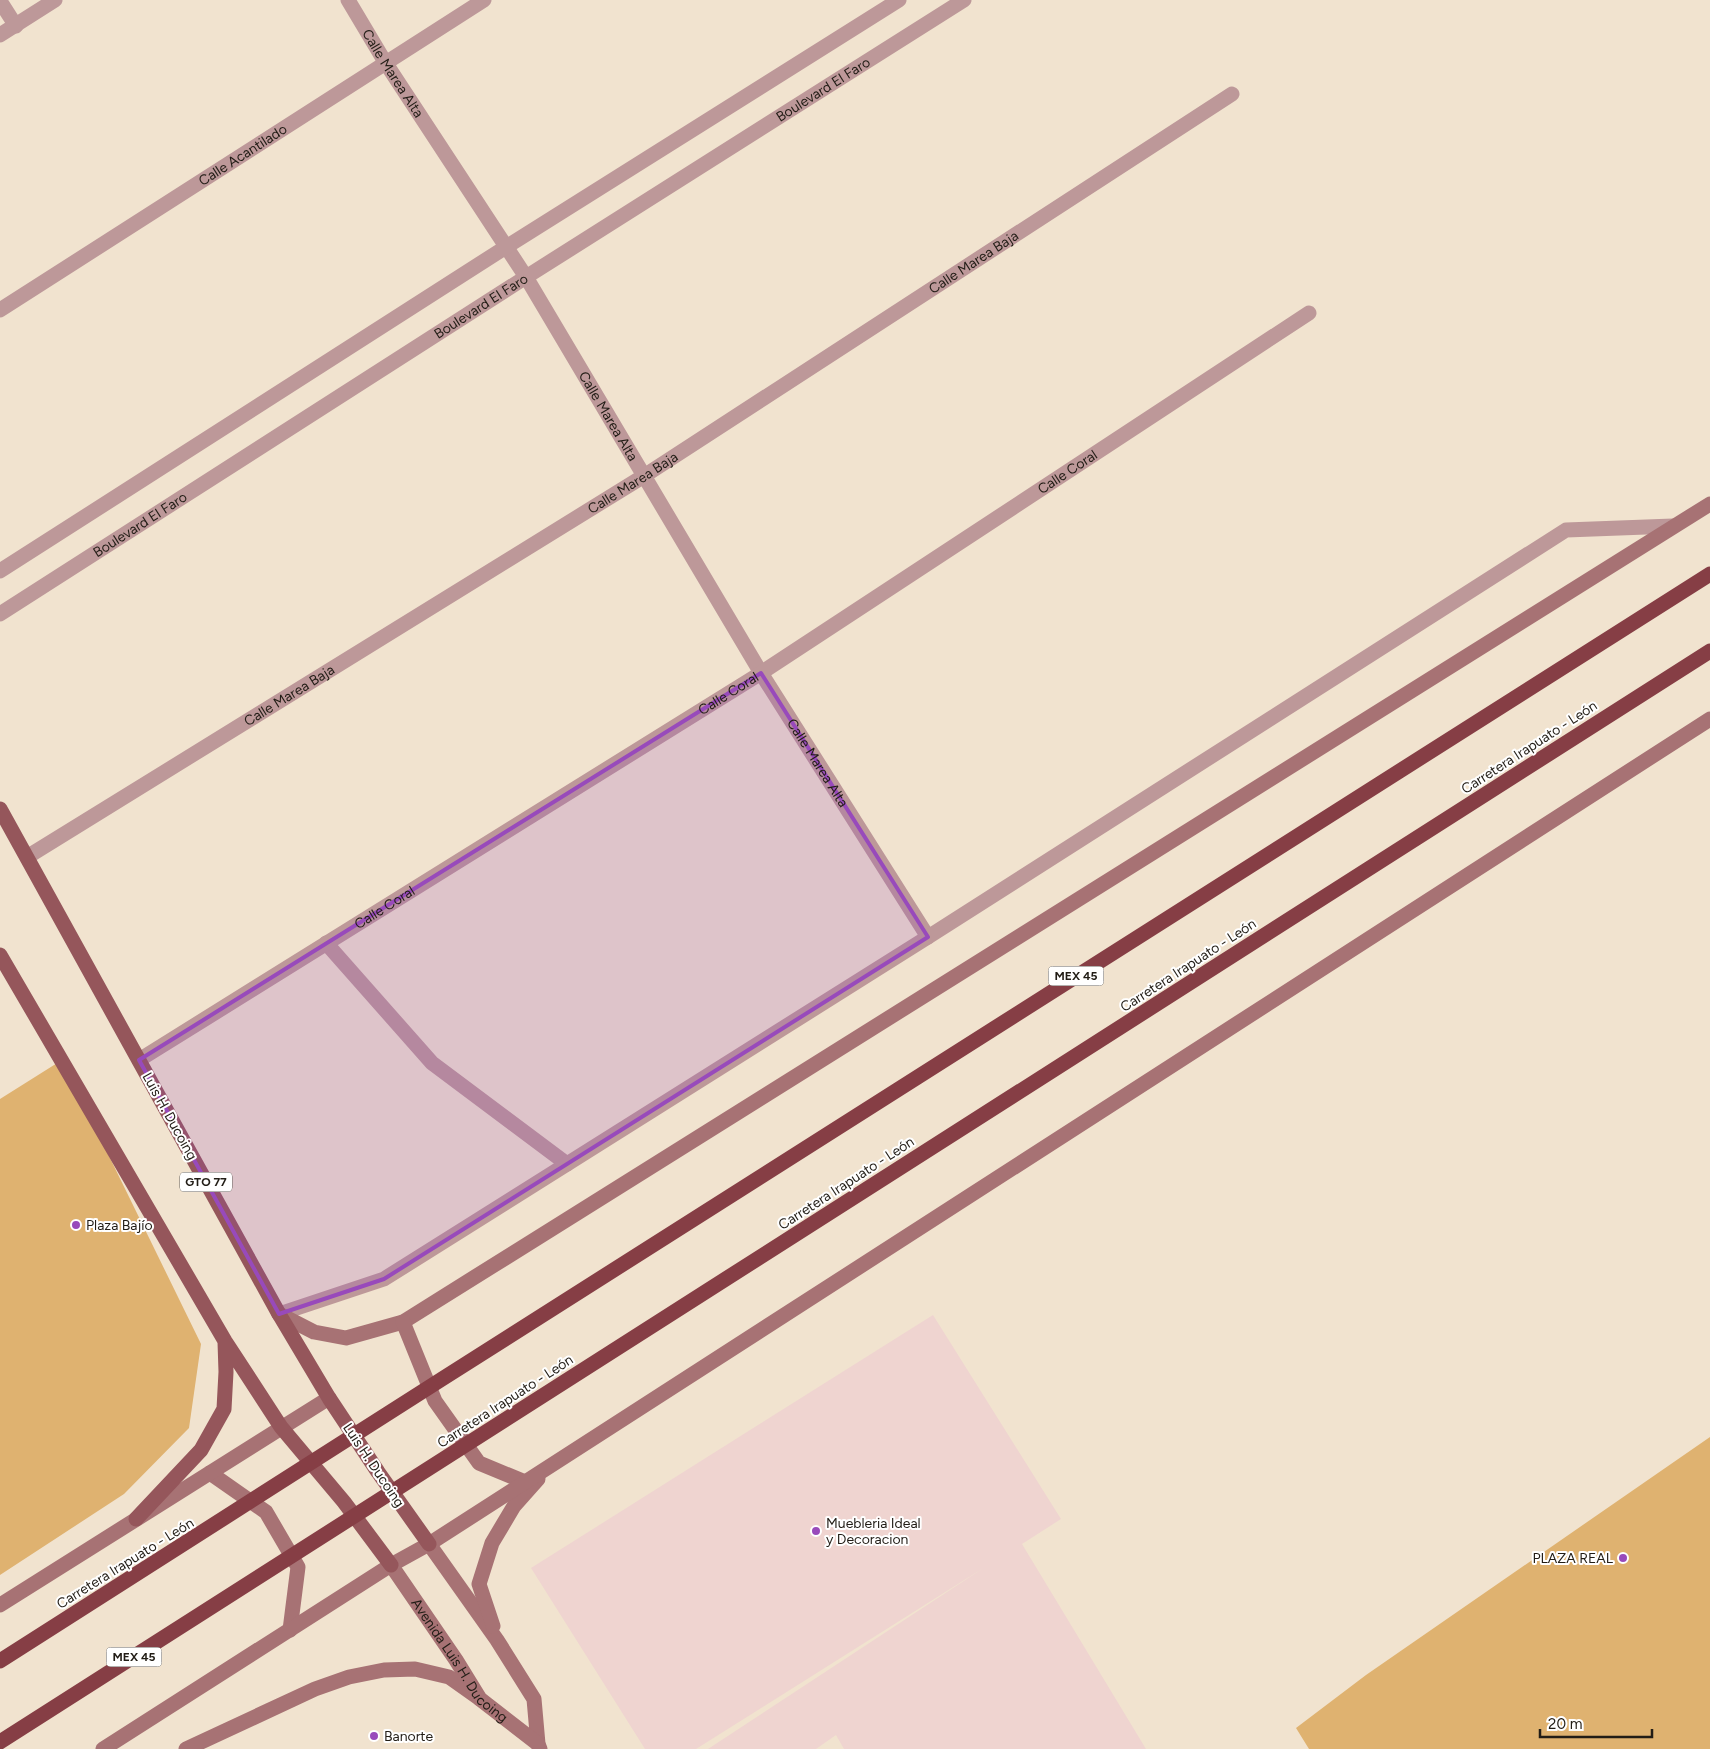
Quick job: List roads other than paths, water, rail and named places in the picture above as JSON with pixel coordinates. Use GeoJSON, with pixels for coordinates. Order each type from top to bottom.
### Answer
{"type":"FeatureCollection","features":[{"type":"Feature","properties":{"kind":"highway","name":"Carretera Irapuato - León"},"geometry":{"type":"LineString","coordinates":[[0,1661],[1710,574]]}},
{"type":"Feature","properties":{"kind":"highway","name":"Carretera Irapuato - León"},"geometry":{"type":"LineString","coordinates":[[0,1742],[1710,651]]}},
{"type":"Feature","properties":{"kind":"main road","name":"Luis H. Ducoing"},"geometry":{"type":"LineString","coordinates":[[0,809],[278,1314],[329,1398],[429,1544]]}},
{"type":"Feature","properties":{"kind":"main road","name":"GTO 77"},"geometry":{"type":"LineString","coordinates":[[0,955],[225,1340],[281,1427],[344,1502],[391,1565]]}},
{"type":"Feature","properties":{"kind":"main road"},"geometry":{"type":"LineString","coordinates":[[136,1519],[201,1450],[224,1408],[225,1340]]}},
{"type":"Feature","properties":{"kind":"street"},"geometry":{"type":"LineString","coordinates":[[0,0],[16,26]]}},
{"type":"Feature","properties":{"kind":"street"},"geometry":{"type":"LineString","coordinates":[[0,35],[55,0]]}},
{"type":"Feature","properties":{"kind":"street","name":"Calle Marea Alta"},"geometry":{"type":"LineString","coordinates":[[348,0],[385,62],[526,277],[761,673],[928,937]]}},
{"type":"Feature","properties":{"kind":"street","name":"Calle Acantilado"},"geometry":{"type":"LineString","coordinates":[[0,310],[484,0]]}},
{"type":"Feature","properties":{"kind":"street"},"geometry":{"type":"LineString","coordinates":[[0,571],[506,247],[899,0]]}},
{"type":"Feature","properties":{"kind":"street","name":"Boulevard El Faro"},"geometry":{"type":"LineString","coordinates":[[0,614],[526,277],[964,0]]}},
{"type":"Feature","properties":{"kind":"street","name":"Calle Marea Baja"},"geometry":{"type":"LineString","coordinates":[[26,857],[644,476],[1232,94]]}},
{"type":"Feature","properties":{"kind":"street","name":"Calle Coral"},"geometry":{"type":"LineString","coordinates":[[139,1060],[761,673],[1309,313]]}},
{"type":"Feature","properties":{"kind":"street"},"geometry":{"type":"LineString","coordinates":[[278,1314],[314,1332],[346,1338],[403,1322],[1710,504]]}},
{"type":"Feature","properties":{"kind":"street"},"geometry":{"type":"LineString","coordinates":[[278,1314],[384,1279],[928,937],[1566,530],[1674,526]]}},
{"type":"Feature","properties":{"kind":"street"},"geometry":{"type":"LineString","coordinates":[[103,1749],[391,1565],[429,1544],[1710,719]]}},
{"type":"Feature","properties":{"kind":"street"},"geometry":{"type":"LineString","coordinates":[[326,943],[432,1062],[567,1164]]}},
{"type":"Feature","properties":{"kind":"street"},"geometry":{"type":"LineString","coordinates":[[403,1322],[435,1401],[479,1463],[525,1482]]}},
{"type":"Feature","properties":{"kind":"street"},"geometry":{"type":"LineString","coordinates":[[0,1606],[329,1398]]}},
{"type":"Feature","properties":{"kind":"street"},"geometry":{"type":"LineString","coordinates":[[497,1640],[479,1584],[492,1543],[514,1506],[550,1466]]}},
{"type":"Feature","properties":{"kind":"street"},"geometry":{"type":"LineString","coordinates":[[210,1473],[266,1512],[298,1567],[290,1630]]}},
{"type":"Feature","properties":{"kind":"street","name":"Avenida Luis H. Ducoing"},"geometry":{"type":"LineString","coordinates":[[429,1544],[497,1640],[534,1699],[539,1747]]}},
{"type":"Feature","properties":{"kind":"street","name":"Avenida Luis H. Ducoing"},"geometry":{"type":"LineString","coordinates":[[391,1565],[456,1660],[480,1699],[539,1747]]}},
{"type":"Feature","properties":{"kind":"street"},"geometry":{"type":"LineString","coordinates":[[186,1749],[315,1689],[349,1676],[384,1670],[415,1669],[448,1677],[480,1699]]}},
{"type":"Feature","properties":{"kind":"place","name":"Plaza Bajío"},"geometry":{"type":"Point","coordinates":[76,1225]}},
{"type":"Feature","properties":{"kind":"place","name":"Muebleria Ideal y Decoracion"},"geometry":{"type":"Point","coordinates":[816,1531]}},
{"type":"Feature","properties":{"kind":"place","name":"PLAZA REAL"},"geometry":{"type":"Point","coordinates":[1623,1558]}},
{"type":"Feature","properties":{"kind":"place","name":"Banorte"},"geometry":{"type":"Point","coordinates":[374,1736]}}]}
